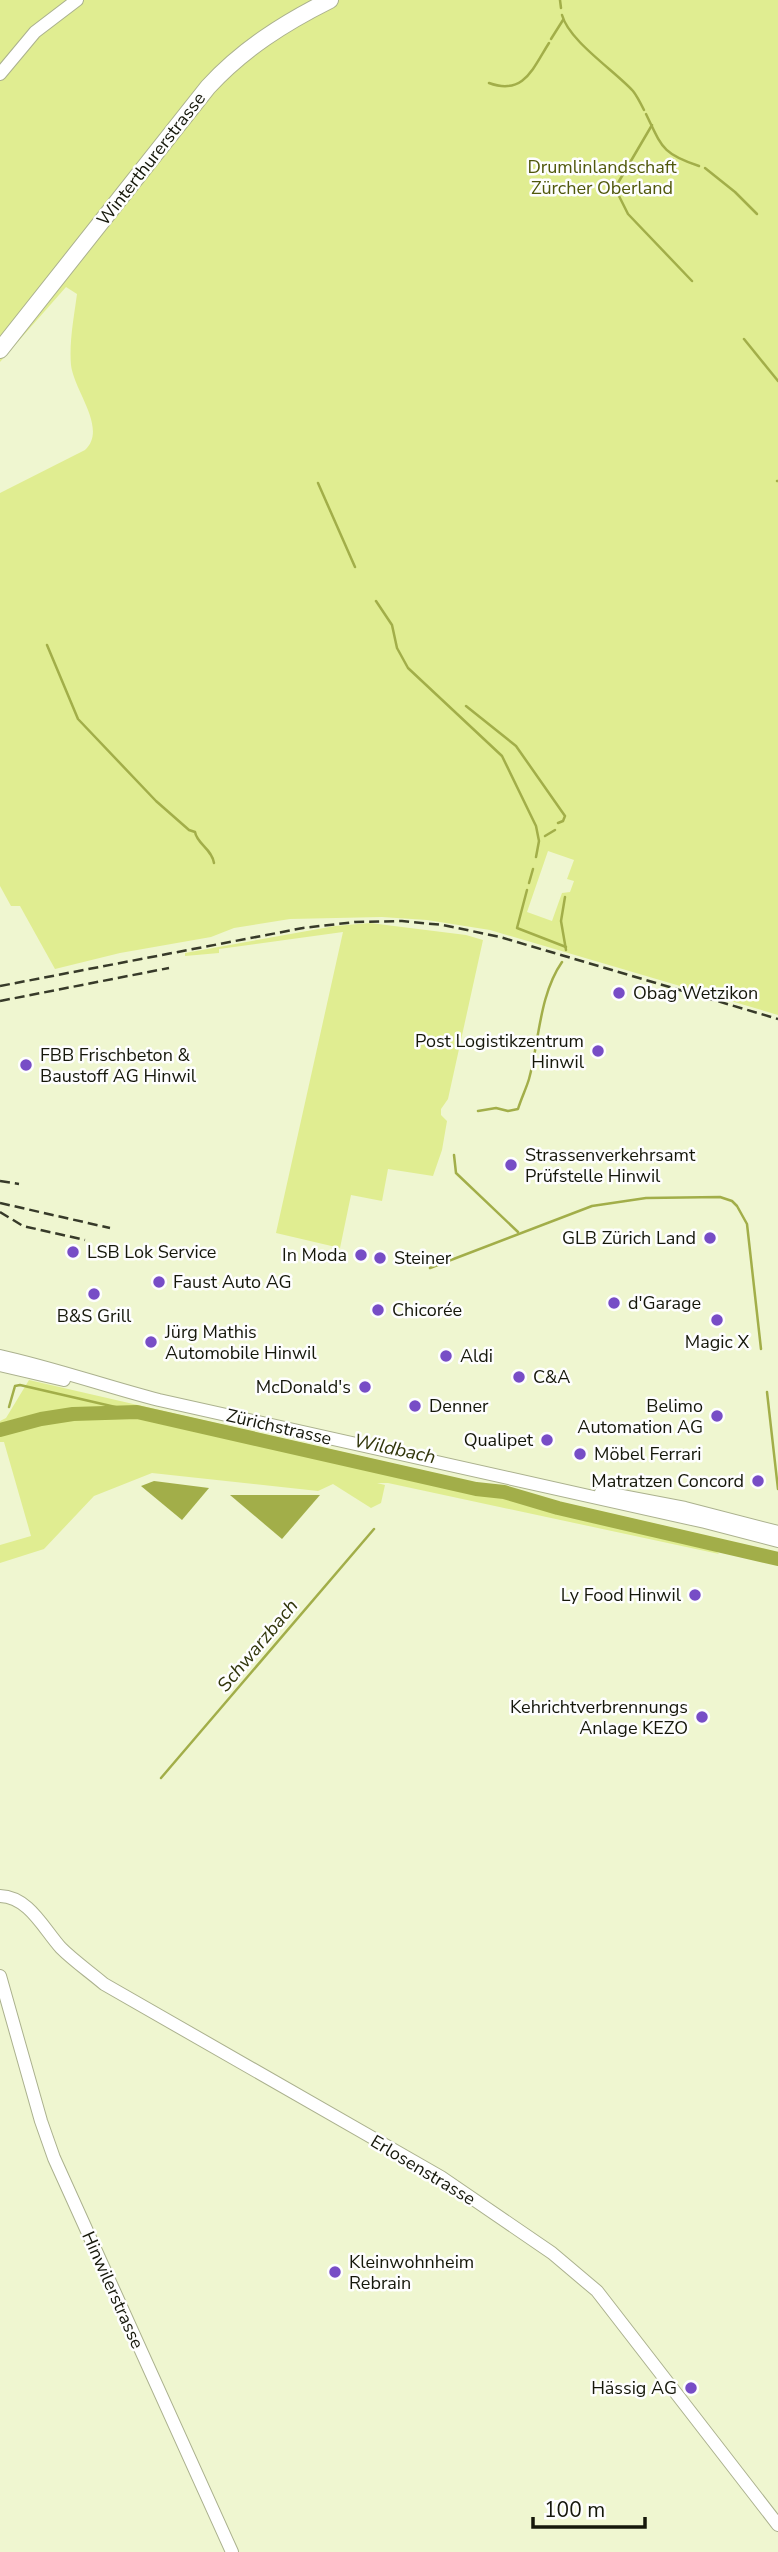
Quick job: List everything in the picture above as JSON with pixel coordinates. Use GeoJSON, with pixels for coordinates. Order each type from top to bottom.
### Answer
{"type":"FeatureCollection","features":[{"type":"Feature","properties":{"kind":"highway","name":"Winterthurerstrasse"},"geometry":{"type":"LineString","coordinates":[[0,350],[208,87],[233,61],[263,38],[330,0]]}},
{"type":"Feature","properties":{"kind":"main road"},"geometry":{"type":"LineString","coordinates":[[0,74],[35,32],[77,0]]}},
{"type":"Feature","properties":{"kind":"main road","name":"Zürichstrasse"},"geometry":{"type":"LineString","coordinates":[[0,1356],[78,1375],[96,1383],[159,1400],[545,1486],[566,1486],[636,1498],[726,1522],[778,1532]]}},
{"type":"Feature","properties":{"kind":"main road","name":"Zürichstrasse"},"geometry":{"type":"LineString","coordinates":[[0,1365],[77,1382],[96,1383]]}},
{"type":"Feature","properties":{"kind":"main road","name":"Zürichstrasse"},"geometry":{"type":"LineString","coordinates":[[726,1522],[778,1541]]}},
{"type":"Feature","properties":{"kind":"main road","name":"Erlosenstrasse"},"geometry":{"type":"LineString","coordinates":[[0,1896],[12,1896],[25,1904],[63,1950],[104,1984],[440,2177],[552,2253],[597,2291],[778,2525]]}},
{"type":"Feature","properties":{"kind":"main road","name":"Hinwilerstrasse"},"geometry":{"type":"LineString","coordinates":[[0,1976],[54,2158],[232,2552]]}},
{"type":"Feature","properties":{"kind":"green space","name":"Drumlinlandschaft Zürcher Oberland"},"geometry":{"type":"Polygon","coordinates":[[[0,0],[778,0],[778,1015],[490,930],[427,920],[382,917],[290,919],[234,928],[211,937],[120,953],[55,969],[20,906],[11,906],[0,886],[0,493],[85,450],[91,441],[93,432],[88,409],[71,365],[71,338],[77,294],[66,287],[0,362],[0,0]],[[548,851],[527,912],[552,921],[562,893],[570,892],[574,881],[567,879],[574,860],[548,851]]]}},
{"type":"Feature","properties":{"kind":"green space"},"geometry":{"type":"Polygon","coordinates":[[[370,923],[466,935],[483,940],[448,1099],[441,1109],[441,1115],[447,1121],[442,1150],[433,1176],[388,1169],[382,1201],[351,1195],[340,1248],[276,1233],[343,932],[219,949],[219,953],[185,956],[185,953],[335,926],[370,923]]]}},
{"type":"Feature","properties":{"kind":"green space"},"geometry":{"type":"Polygon","coordinates":[[[29,1380],[699,1534],[719,1554],[388,1483],[377,1483],[385,1485],[381,1503],[371,1508],[333,1484],[318,1491],[152,1473],[94,1496],[44,1549],[0,1563],[0,1545],[31,1536],[4,1442],[0,1442],[0,1421],[6,1418],[29,1380]]]}},
{"type":"Feature","properties":{"kind":"shaded area"},"geometry":{"type":"Polygon","coordinates":[[[154,1481],[209,1488],[182,1520],[141,1486],[154,1481]]]}},
{"type":"Feature","properties":{"kind":"shaded area"},"geometry":{"type":"Polygon","coordinates":[[[230,1495],[320,1495],[282,1539],[230,1495]]]}},
{"type":"Feature","properties":{"kind":"waterway"},"geometry":{"type":"LineString","coordinates":[[560,0],[561,8]]}},
{"type":"Feature","properties":{"kind":"waterway"},"geometry":{"type":"LineString","coordinates":[[562,15],[574,35],[633,91],[644,110]]}},
{"type":"Feature","properties":{"kind":"waterway"},"geometry":{"type":"LineString","coordinates":[[551,39],[563,20]]}},
{"type":"Feature","properties":{"kind":"waterway"},"geometry":{"type":"LineString","coordinates":[[489,83],[501,86],[519,83],[532,70],[549,43]]}},
{"type":"Feature","properties":{"kind":"waterway"},"geometry":{"type":"LineString","coordinates":[[646,114],[670,153],[699,166]]}},
{"type":"Feature","properties":{"kind":"waterway"},"geometry":{"type":"LineString","coordinates":[[652,125],[615,188],[628,214],[692,281]]}},
{"type":"Feature","properties":{"kind":"waterway"},"geometry":{"type":"LineString","coordinates":[[705,168],[757,214]]}},
{"type":"Feature","properties":{"kind":"waterway"},"geometry":{"type":"LineString","coordinates":[[744,339],[778,381]]}},
{"type":"Feature","properties":{"kind":"waterway"},"geometry":{"type":"LineString","coordinates":[[318,483],[355,567]]}},
{"type":"Feature","properties":{"kind":"waterway"},"geometry":{"type":"LineString","coordinates":[[376,601],[392,625],[397,648],[408,668],[502,756],[536,826],[539,841],[536,857]]}},
{"type":"Feature","properties":{"kind":"waterway"},"geometry":{"type":"LineString","coordinates":[[47,645],[78,719],[156,801],[189,830],[195,832],[214,863]]}},
{"type":"Feature","properties":{"kind":"waterway"},"geometry":{"type":"LineString","coordinates":[[466,706],[516,746],[565,816],[563,821],[558,823]]}},
{"type":"Feature","properties":{"kind":"waterway"},"geometry":{"type":"LineString","coordinates":[[545,836],[555,830]]}},
{"type":"Feature","properties":{"kind":"waterway"},"geometry":{"type":"LineString","coordinates":[[529,883],[533,869]]}},
{"type":"Feature","properties":{"kind":"waterway"},"geometry":{"type":"LineString","coordinates":[[527,890],[517,928],[566,947]]}},
{"type":"Feature","properties":{"kind":"waterway"},"geometry":{"type":"LineString","coordinates":[[565,897],[561,921],[566,950]]}},
{"type":"Feature","properties":{"kind":"waterway"},"geometry":{"type":"LineString","coordinates":[[478,1111],[518,1109],[529,1079],[544,1004],[554,975],[562,962]]}},
{"type":"Feature","properties":{"kind":"waterway"},"geometry":{"type":"LineString","coordinates":[[454,1155],[456,1173],[518,1232]]}},
{"type":"Feature","properties":{"kind":"waterway"},"geometry":{"type":"LineString","coordinates":[[430,1268],[592,1206],[646,1198],[720,1197],[732,1201],[747,1224],[761,1349]]}},
{"type":"Feature","properties":{"kind":"waterway"},"geometry":{"type":"LineString","coordinates":[[9,1407],[15,1386],[20,1385],[137,1412]]}},
{"type":"Feature","properties":{"kind":"waterway"},"geometry":{"type":"LineString","coordinates":[[767,1392],[778,1489]]}},
{"type":"Feature","properties":{"kind":"waterway","name":"Wildbach"},"geometry":{"type":"LineString","coordinates":[[0,1430],[73,1414],[137,1412],[476,1489],[504,1492],[558,1508],[778,1559]]}},
{"type":"Feature","properties":{"kind":"waterway","name":"Schwarzbach"},"geometry":{"type":"LineString","coordinates":[[161,1778],[374,1529]]}},
{"type":"Feature","properties":{"kind":"railway"},"geometry":{"type":"LineString","coordinates":[[0,986],[303,928],[355,922],[402,921],[443,925],[500,937],[778,1019]]}},
{"type":"Feature","properties":{"kind":"railway"},"geometry":{"type":"LineString","coordinates":[[0,1001],[169,968]]}},
{"type":"Feature","properties":{"kind":"railway"},"geometry":{"type":"LineString","coordinates":[[0,1181],[19,1184]]}},
{"type":"Feature","properties":{"kind":"railway"},"geometry":{"type":"LineString","coordinates":[[0,1203],[110,1228]]}},
{"type":"Feature","properties":{"kind":"railway"},"geometry":{"type":"LineString","coordinates":[[0,1212],[23,1226],[85,1240]]}},
{"type":"Feature","properties":{"kind":"place","name":"Obag Wetzikon"},"geometry":{"type":"Point","coordinates":[619,993]}},
{"type":"Feature","properties":{"kind":"place","name":"Post Logistikzentrum Hinwil"},"geometry":{"type":"Point","coordinates":[598,1051]}},
{"type":"Feature","properties":{"kind":"place","name":"FBB Frischbeton & Baustoff AG Hinwil"},"geometry":{"type":"Point","coordinates":[26,1065]}},
{"type":"Feature","properties":{"kind":"place","name":"Strassenverkehrsamt Prüfstelle Hinwil"},"geometry":{"type":"Point","coordinates":[511,1165]}},
{"type":"Feature","properties":{"kind":"place","name":"GLB Zürich Land"},"geometry":{"type":"Point","coordinates":[710,1238]}},
{"type":"Feature","properties":{"kind":"place","name":"LSB Lok Service"},"geometry":{"type":"Point","coordinates":[73,1252]}},
{"type":"Feature","properties":{"kind":"place","name":"In Moda"},"geometry":{"type":"Point","coordinates":[361,1255]}},
{"type":"Feature","properties":{"kind":"place","name":"Steiner"},"geometry":{"type":"Point","coordinates":[380,1258]}},
{"type":"Feature","properties":{"kind":"place","name":"Faust Auto AG"},"geometry":{"type":"Point","coordinates":[159,1282]}},
{"type":"Feature","properties":{"kind":"place","name":"B&S Grill"},"geometry":{"type":"Point","coordinates":[94,1294]}},
{"type":"Feature","properties":{"kind":"place","name":"d'Garage"},"geometry":{"type":"Point","coordinates":[614,1303]}},
{"type":"Feature","properties":{"kind":"place","name":"Chicorée"},"geometry":{"type":"Point","coordinates":[378,1310]}},
{"type":"Feature","properties":{"kind":"place","name":"Magic X"},"geometry":{"type":"Point","coordinates":[717,1320]}},
{"type":"Feature","properties":{"kind":"place","name":"Jürg Mathis Automobile Hinwil"},"geometry":{"type":"Point","coordinates":[151,1342]}},
{"type":"Feature","properties":{"kind":"place","name":"Aldi"},"geometry":{"type":"Point","coordinates":[446,1356]}},
{"type":"Feature","properties":{"kind":"place","name":"C&A"},"geometry":{"type":"Point","coordinates":[519,1377]}},
{"type":"Feature","properties":{"kind":"place","name":"McDonald's"},"geometry":{"type":"Point","coordinates":[365,1387]}},
{"type":"Feature","properties":{"kind":"place","name":"Denner"},"geometry":{"type":"Point","coordinates":[415,1406]}},
{"type":"Feature","properties":{"kind":"place","name":"Belimo Automation AG"},"geometry":{"type":"Point","coordinates":[717,1416]}},
{"type":"Feature","properties":{"kind":"place","name":"Qualipet"},"geometry":{"type":"Point","coordinates":[547,1440]}},
{"type":"Feature","properties":{"kind":"place","name":"Möbel Ferrari"},"geometry":{"type":"Point","coordinates":[580,1454]}},
{"type":"Feature","properties":{"kind":"place","name":"Matratzen Concord"},"geometry":{"type":"Point","coordinates":[758,1481]}},
{"type":"Feature","properties":{"kind":"place","name":"Ly Food Hinwil"},"geometry":{"type":"Point","coordinates":[695,1595]}},
{"type":"Feature","properties":{"kind":"place","name":"Kehrichtverbrennungs Anlage KEZO"},"geometry":{"type":"Point","coordinates":[702,1717]}},
{"type":"Feature","properties":{"kind":"place","name":"Kleinwohnheim Rebrain"},"geometry":{"type":"Point","coordinates":[335,2272]}},
{"type":"Feature","properties":{"kind":"place","name":"Hässig AG"},"geometry":{"type":"Point","coordinates":[691,2388]}}]}
